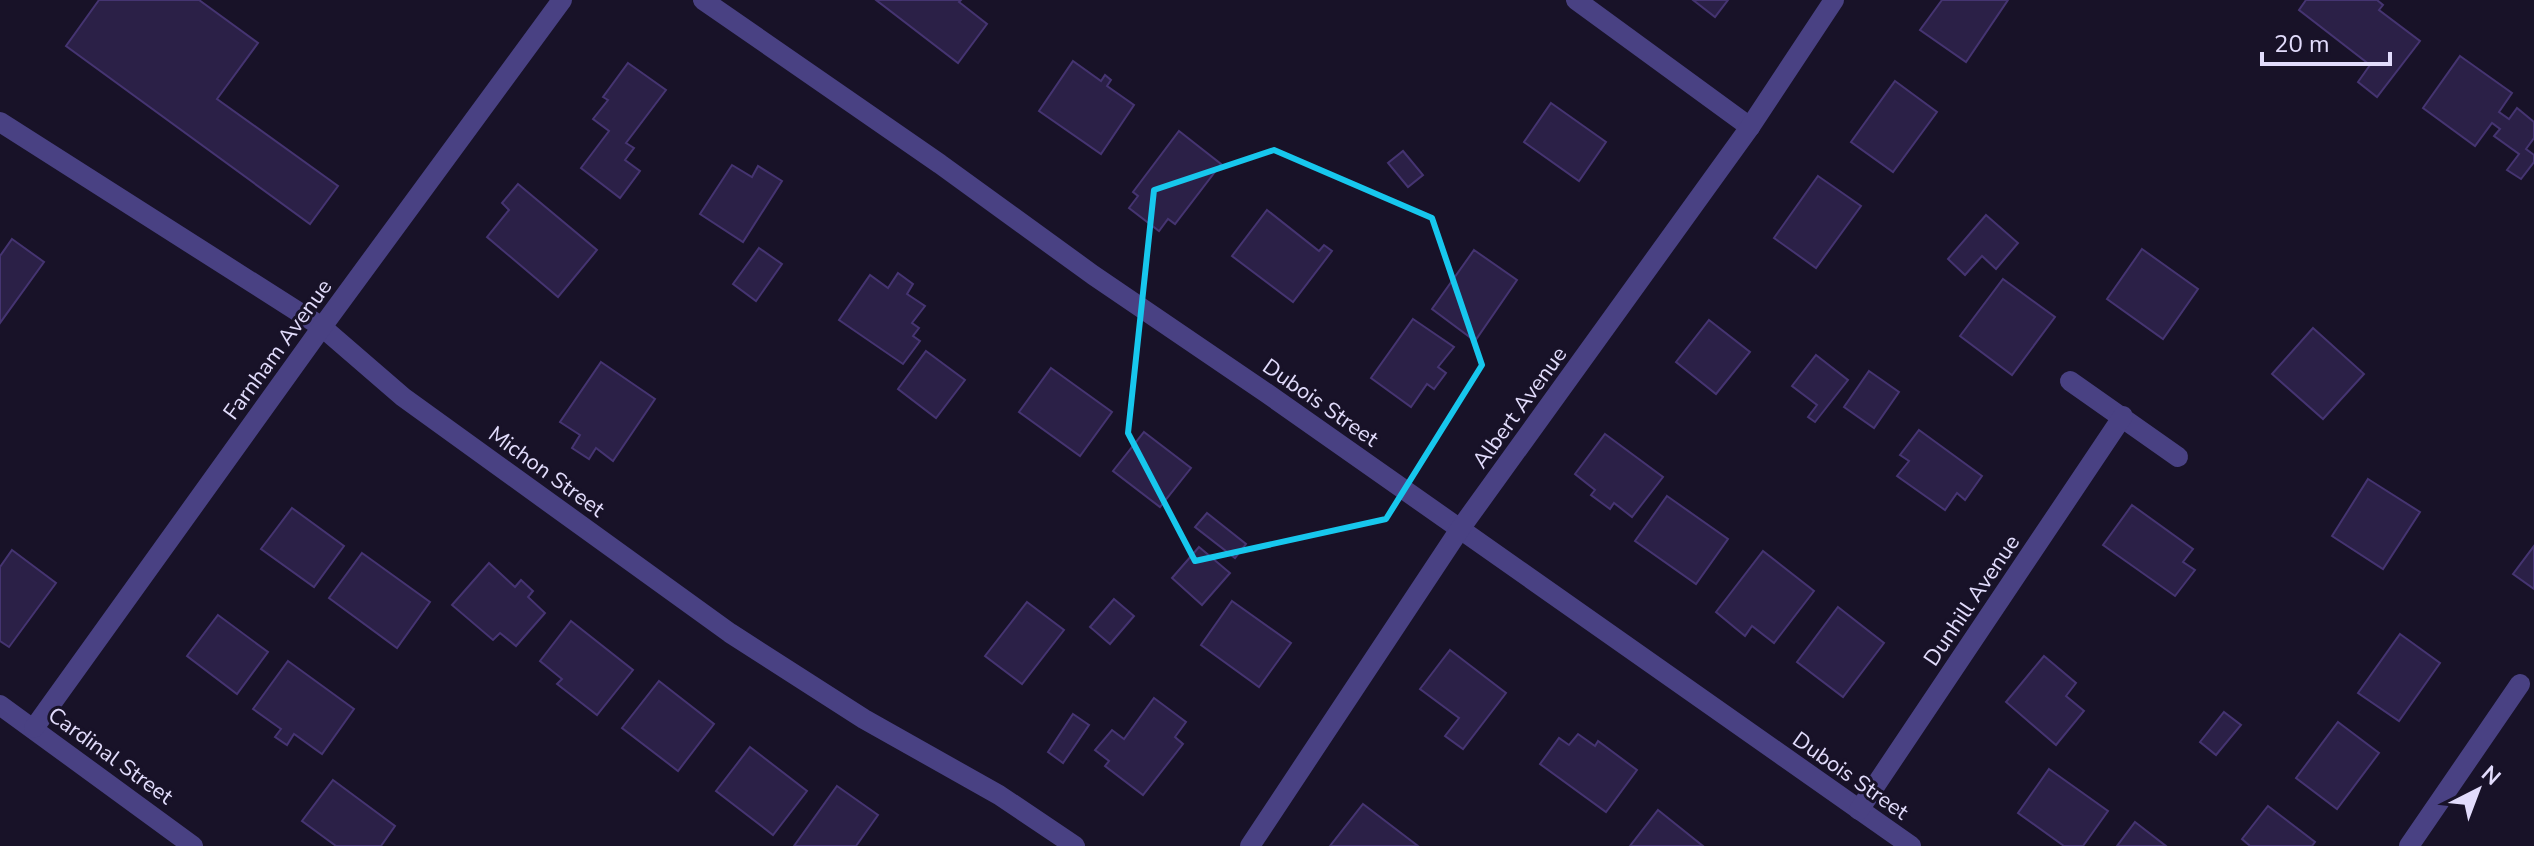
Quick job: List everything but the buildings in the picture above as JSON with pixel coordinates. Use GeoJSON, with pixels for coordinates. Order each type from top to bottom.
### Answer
{"type":"FeatureCollection","features":[{"type":"Feature","properties":{"kind":"street","name":"Farnham Avenue"},"geometry":{"type":"LineString","coordinates":[[34,728],[562,0]]}},
{"type":"Feature","properties":{"kind":"street","name":"Dubois Street"},"geometry":{"type":"LineString","coordinates":[[703,0],[1911,846]]}},
{"type":"Feature","properties":{"kind":"street"},"geometry":{"type":"LineString","coordinates":[[1576,0],[1750,127]]}},
{"type":"Feature","properties":{"kind":"street","name":"Albert Avenue"},"geometry":{"type":"LineString","coordinates":[[1250,846],[1460,529],[1750,127],[1834,0]]}},
{"type":"Feature","properties":{"kind":"street","name":"Michon Street"},"geometry":{"type":"LineString","coordinates":[[2,128],[322,327],[403,397],[730,633],[864,719],[999,795],[1075,846]]}},
{"type":"Feature","properties":{"kind":"street"},"geometry":{"type":"LineString","coordinates":[[2070,381],[2178,457]]}},
{"type":"Feature","properties":{"kind":"street","name":"Dunhill Avenue"},"geometry":{"type":"LineString","coordinates":[[1859,810],[2123,416]]}},
{"type":"Feature","properties":{"kind":"street"},"geometry":{"type":"LineString","coordinates":[[2409,846],[2520,684]]}},
{"type":"Feature","properties":{"kind":"street","name":"Cardinal Street"},"geometry":{"type":"LineString","coordinates":[[0,705],[193,846]]}},
{"type":"Feature","properties":{"kind":"highlighted area"},"geometry":{"type":"Polygon","coordinates":[[[1274,150],[1432,218],[1482,365],[1386,519],[1195,561],[1128,433],[1154,190],[1274,150]]]}}]}
